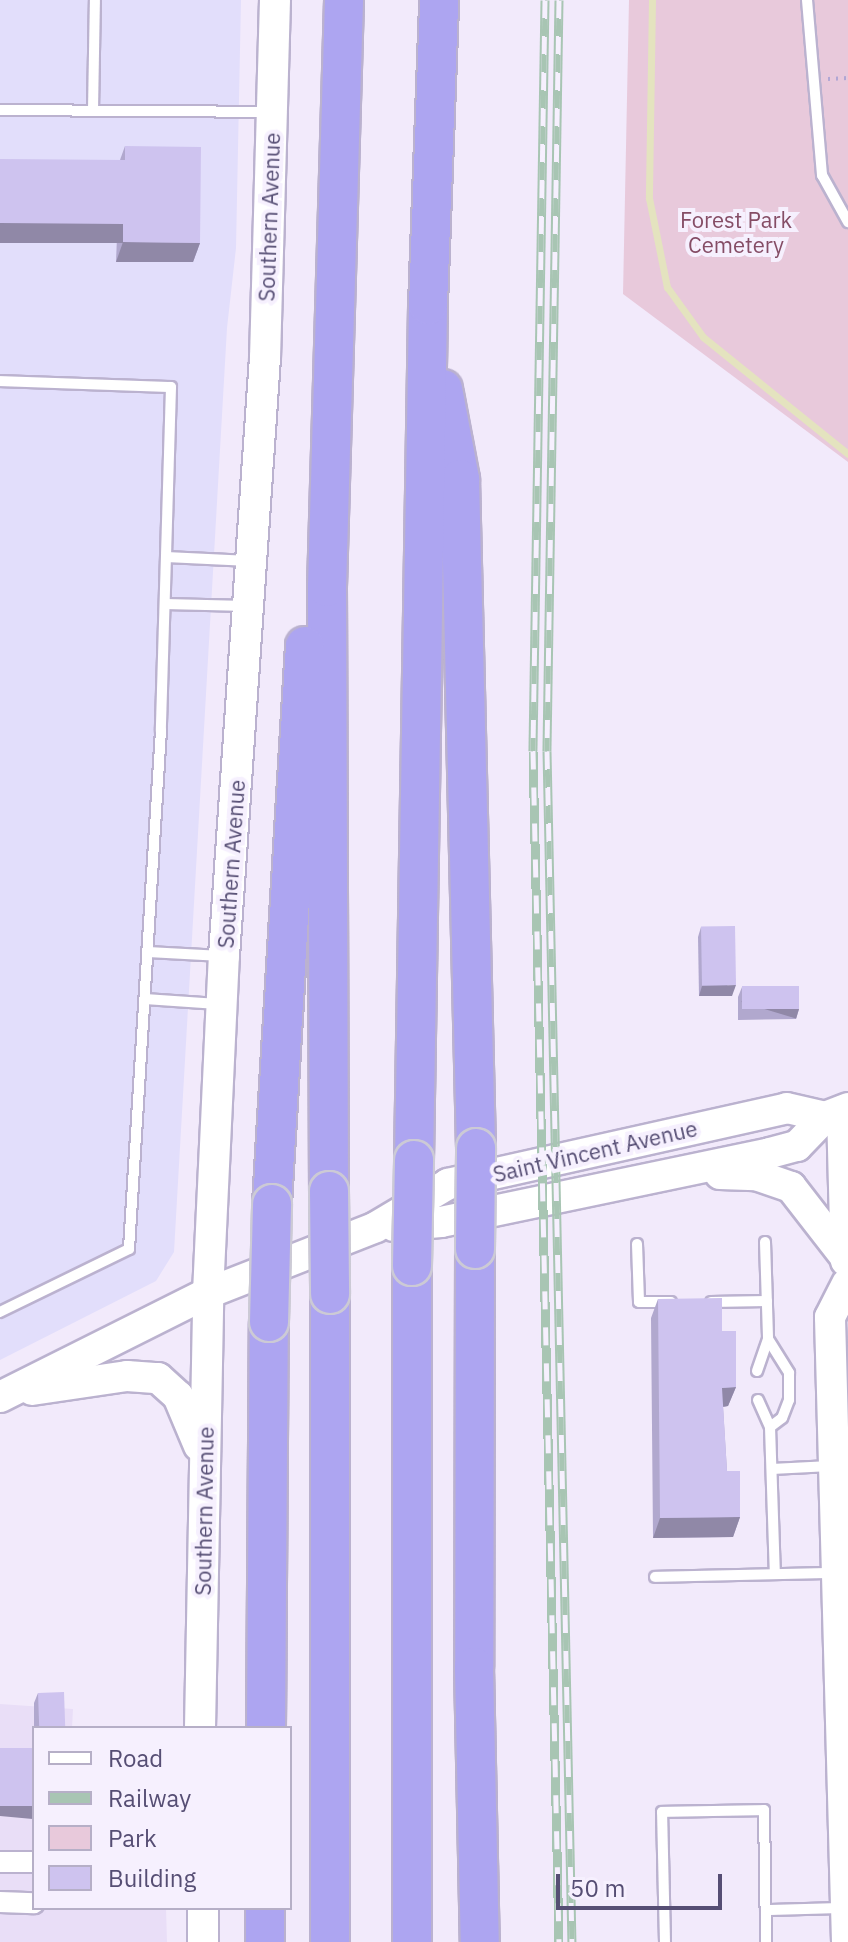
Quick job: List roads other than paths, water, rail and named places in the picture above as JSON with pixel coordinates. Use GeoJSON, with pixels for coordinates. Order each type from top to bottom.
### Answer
{"type":"FeatureCollection","features":[{"type":"Feature","properties":{"kind":"highway"},"geometry":{"type":"LineString","coordinates":[[330,1942],[327,587],[344,0]]}},
{"type":"Feature","properties":{"kind":"highway"},"geometry":{"type":"LineString","coordinates":[[412,1942],[412,1266],[428,305],[439,0]]}},
{"type":"Feature","properties":{"kind":"highway"},"geometry":{"type":"LineString","coordinates":[[266,1726],[272,1204],[300,713],[339,237]]}},
{"type":"Feature","properties":{"kind":"highway"},"geometry":{"type":"LineString","coordinates":[[428,305],[460,479],[476,1148],[474,1667],[480,1942]]}},
{"type":"Feature","properties":{"kind":"street","name":"Southern Avenue"},"geometry":{"type":"LineString","coordinates":[[200,1726],[208,1293],[224,956],[266,346],[275,0]]}},
{"type":"Feature","properties":{"kind":"street","name":"Saint Vincent Avenue"},"geometry":{"type":"LineString","coordinates":[[1,1396],[208,1293],[376,1227],[448,1184],[787,1108],[838,1112]]}},
{"type":"Feature","properties":{"kind":"street","name":"Saint Vincent Avenue"},"geometry":{"type":"LineString","coordinates":[[376,1227],[441,1222],[797,1146],[838,1112]]}},
{"type":"Feature","properties":{"kind":"street"},"geometry":{"type":"LineString","coordinates":[[838,1112],[847,1276],[839,1317],[833,1466],[842,1572],[847,1942]]}},
{"type":"Feature","properties":{"kind":"street"},"geometry":{"type":"LineString","coordinates":[[674,1173],[756,1175],[784,1183],[806,1203],[847,1276]]}},
{"type":"Feature","properties":{"kind":"street"},"geometry":{"type":"LineString","coordinates":[[1,1396],[111,1378],[158,1378],[183,1404],[205,1463]]}},
{"type":"Feature","properties":{"kind":"street"},"geometry":{"type":"LineString","coordinates":[[0,1862],[32,1862]]}},
{"type":"Feature","properties":{"kind":"street"},"geometry":{"type":"LineString","coordinates":[[0,1902],[32,1903]]}},
{"type":"Feature","properties":{"kind":"street"},"geometry":{"type":"LineString","coordinates":[[203,1910],[203,1942]]}},
{"type":"Feature","properties":{"kind":"lane"},"geometry":{"type":"LineString","coordinates":[[93,110],[95,0]]}},
{"type":"Feature","properties":{"kind":"lane"},"geometry":{"type":"LineString","coordinates":[[807,0],[822,175],[848,222]]}},
{"type":"Feature","properties":{"kind":"lane"},"geometry":{"type":"LineString","coordinates":[[0,110],[272,112]]}},
{"type":"Feature","properties":{"kind":"lane"},"geometry":{"type":"LineString","coordinates":[[0,381],[171,387],[165,604],[148,952],[129,1249],[0,1312]]}},
{"type":"Feature","properties":{"kind":"lane"},"geometry":{"type":"LineString","coordinates":[[166,557],[252,561]]}},
{"type":"Feature","properties":{"kind":"lane"},"geometry":{"type":"LineString","coordinates":[[165,604],[249,606]]}},
{"type":"Feature","properties":{"kind":"lane"},"geometry":{"type":"LineString","coordinates":[[148,952],[224,956]]}},
{"type":"Feature","properties":{"kind":"lane"},"geometry":{"type":"LineString","coordinates":[[145,999],[222,1004]]}},
{"type":"Feature","properties":{"kind":"lane"},"geometry":{"type":"LineString","coordinates":[[757,1371],[768,1339],[765,1242]]}},
{"type":"Feature","properties":{"kind":"lane"},"geometry":{"type":"LineString","coordinates":[[637,1244],[639,1302],[687,1302]]}},
{"type":"Feature","properties":{"kind":"lane"},"geometry":{"type":"LineString","coordinates":[[703,1302],[767,1301]]}},
{"type":"Feature","properties":{"kind":"lane"},"geometry":{"type":"LineString","coordinates":[[768,1339],[789,1373],[789,1400],[782,1418],[770,1427]]}},
{"type":"Feature","properties":{"kind":"lane"},"geometry":{"type":"LineString","coordinates":[[758,1400],[770,1427],[775,1574]]}},
{"type":"Feature","properties":{"kind":"lane"},"geometry":{"type":"LineString","coordinates":[[772,1469],[833,1466]]}},
{"type":"Feature","properties":{"kind":"lane"},"geometry":{"type":"LineString","coordinates":[[655,1577],[842,1572]]}},
{"type":"Feature","properties":{"kind":"lane"},"geometry":{"type":"LineString","coordinates":[[665,1942],[662,1812],[764,1810],[766,1942]]}},
{"type":"Feature","properties":{"kind":"lane"},"geometry":{"type":"LineString","coordinates":[[766,1910],[846,1908]]}},
{"type":"Feature","properties":{"kind":"waterway"},"geometry":{"type":"LineString","coordinates":[[652,0],[649,198],[667,287],[703,337],[848,454]]}},
{"type":"Feature","properties":{"kind":"railway"},"geometry":{"type":"LineString","coordinates":[[545,0],[533,751],[559,1942]]}},
{"type":"Feature","properties":{"kind":"railway"},"geometry":{"type":"LineString","coordinates":[[559,0],[547,751],[572,1942]]}},
{"type":"Feature","properties":{"kind":"park label","name":"Forest Park Cemetery"},"geometry":{"type":"Point","coordinates":[736,232]}}]}
